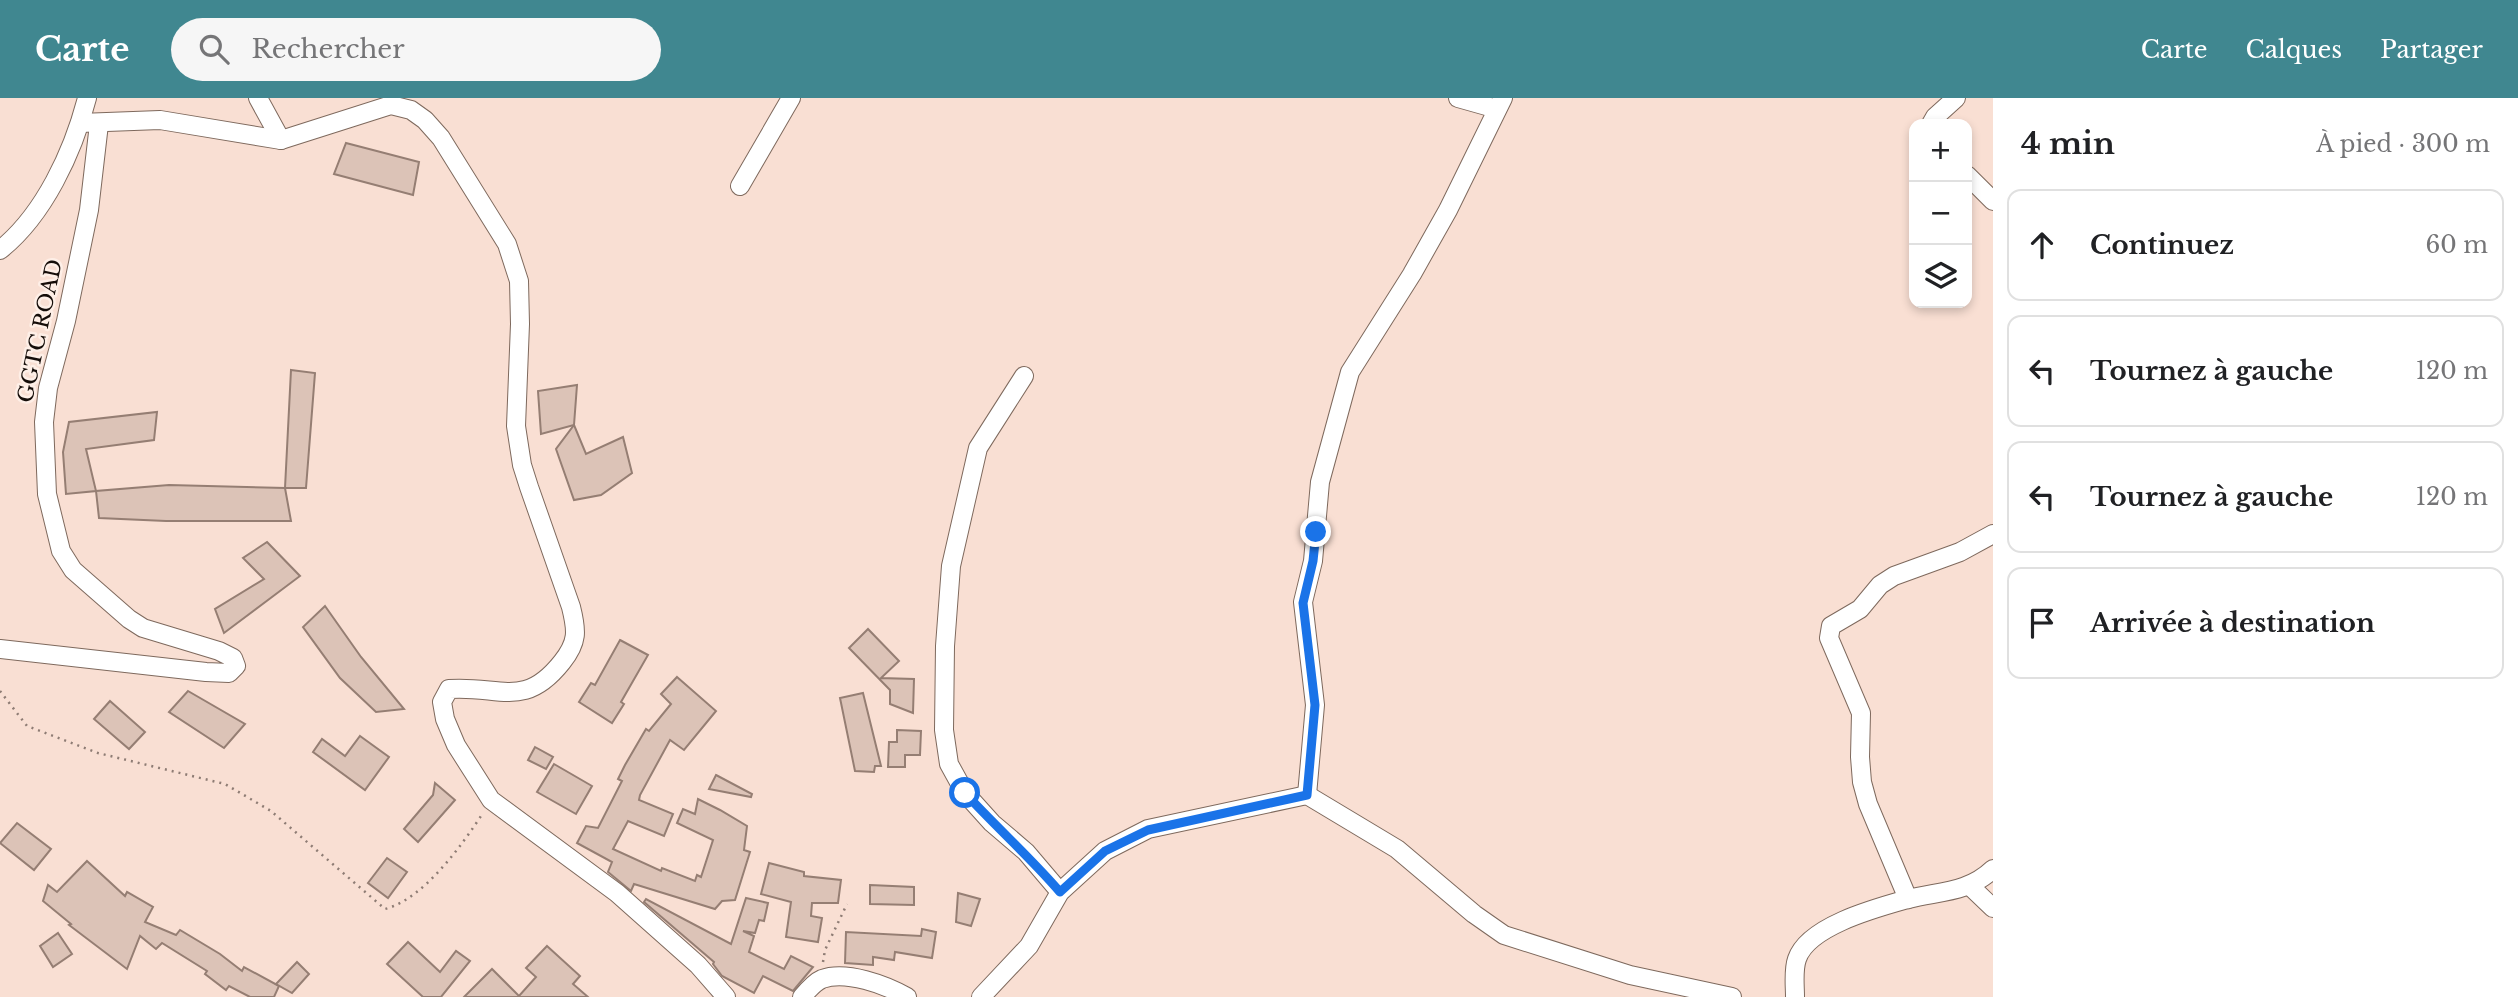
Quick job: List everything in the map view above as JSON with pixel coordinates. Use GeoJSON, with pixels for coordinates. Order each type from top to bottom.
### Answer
{"type":"FeatureCollection","features":[{"type":"Feature","properties":{"kind":"street"},"geometry":{"type":"LineString","coordinates":[[0,250],[32,220],[80,123],[87,98]]}},
{"type":"Feature","properties":{"kind":"street"},"geometry":{"type":"LineString","coordinates":[[258,98],[281,140]]}},
{"type":"Feature","properties":{"kind":"street"},"geometry":{"type":"LineString","coordinates":[[740,186],[791,98]]}},
{"type":"Feature","properties":{"kind":"street"},"geometry":{"type":"LineString","coordinates":[[1307,795],[1315,705],[1303,603],[1313,561],[1320,482],[1350,372],[1412,274],[1448,210],[1500,103],[1458,98]]}},
{"type":"Feature","properties":{"kind":"street"},"geometry":{"type":"LineString","coordinates":[[1934,119],[1956,98]]}},
{"type":"Feature","properties":{"kind":"street"},"geometry":{"type":"LineString","coordinates":[[80,123],[160,120],[281,140],[393,101],[425,120],[441,138],[507,244],[519,281],[516,426],[522,465],[576,626],[573,647],[550,677],[529,691],[449,689],[442,702],[445,719],[456,745],[491,800],[617,893],[698,965],[726,997]]}},
{"type":"Feature","properties":{"kind":"street","name":"GGTC ROAD"},"geometry":{"type":"LineString","coordinates":[[0,649],[206,672],[229,673],[236,666],[233,658],[219,651],[144,628],[129,619],[73,570],[61,551],[50,505],[43,457],[44,422],[48,388],[66,321],[89,210],[99,124]]}},
{"type":"Feature","properties":{"kind":"street"},"geometry":{"type":"LineString","coordinates":[[1972,181],[1993,201]]}},
{"type":"Feature","properties":{"kind":"street"},"geometry":{"type":"LineString","coordinates":[[1024,376],[978,447],[951,566],[945,646],[944,730],[949,764],[965,793],[1026,852],[1060,892]]}},
{"type":"Feature","properties":{"kind":"street"},"geometry":{"type":"LineString","coordinates":[[1908,899],[1868,804],[1862,782],[1860,757],[1861,713],[1829,638],[1831,626],[1860,609],[1880,585],[1894,576],[1960,552],[1993,534]]}},
{"type":"Feature","properties":{"kind":"street"},"geometry":{"type":"LineString","coordinates":[[981,997],[1029,946],[1060,892],[1105,851],[1148,830],[1307,795],[1397,849],[1474,914],[1504,934],[1630,975],[1732,997]]}},
{"type":"Feature","properties":{"kind":"street"},"geometry":{"type":"LineString","coordinates":[[1795,997],[1796,961],[1805,943],[1817,934],[1837,924],[1908,899],[1970,886],[1993,869]]}},
{"type":"Feature","properties":{"kind":"street"},"geometry":{"type":"LineString","coordinates":[[1970,886],[1993,908]]}},
{"type":"Feature","properties":{"kind":"street"},"geometry":{"type":"LineString","coordinates":[[802,997],[820,979],[841,975],[890,987],[907,997]]}},
{"type":"Feature","properties":{"kind":"path"},"geometry":{"type":"LineString","coordinates":[[0,691],[27,726],[98,753],[225,784],[271,811],[385,909],[396,906],[419,891],[465,840],[491,800]]}},
{"type":"Feature","properties":{"kind":"path"},"geometry":{"type":"LineString","coordinates":[[820,979],[825,950],[847,904]]}},
{"type":"Feature","properties":{"kind":"building"},"geometry":{"type":"Polygon","coordinates":[[[346,143],[419,162],[413,195],[334,174],[346,143]]]}},
{"type":"Feature","properties":{"kind":"building"},"geometry":{"type":"Polygon","coordinates":[[[291,370],[315,373],[306,488],[285,488],[291,370]]]}},
{"type":"Feature","properties":{"kind":"building"},"geometry":{"type":"Polygon","coordinates":[[[577,385],[574,425],[541,434],[538,391],[577,385]]]}},
{"type":"Feature","properties":{"kind":"building"},"geometry":{"type":"Polygon","coordinates":[[[157,412],[154,440],[86,449],[96,491],[66,494],[63,452],[69,422],[157,412]]]}},
{"type":"Feature","properties":{"kind":"building"},"geometry":{"type":"Polygon","coordinates":[[[574,425],[586,454],[623,437],[632,473],[601,495],[574,500],[556,449],[574,425]]]}},
{"type":"Feature","properties":{"kind":"building"},"geometry":{"type":"Polygon","coordinates":[[[169,485],[285,488],[291,521],[99,518],[96,491],[169,485]]]}},
{"type":"Feature","properties":{"kind":"building"},"geometry":{"type":"Polygon","coordinates":[[[267,542],[300,576],[224,633],[215,609],[264,579],[243,558],[267,542]]]}},
{"type":"Feature","properties":{"kind":"building"},"geometry":{"type":"Polygon","coordinates":[[[325,606],[361,657],[404,709],[376,712],[340,678],[303,627],[325,606]]]}},
{"type":"Feature","properties":{"kind":"building"},"geometry":{"type":"Polygon","coordinates":[[[868,629],[899,661],[881,678],[914,679],[913,713],[890,704],[890,690],[849,648],[868,629]]]}},
{"type":"Feature","properties":{"kind":"building"},"geometry":{"type":"Polygon","coordinates":[[[620,640],[648,655],[612,723],[579,702],[591,683],[595,685],[620,640]]]}},
{"type":"Feature","properties":{"kind":"building"},"geometry":{"type":"Polygon","coordinates":[[[677,677],[716,711],[684,750],[670,740],[640,795],[639,800],[673,814],[664,836],[628,821],[613,849],[661,871],[662,868],[695,881],[697,875],[701,877],[713,840],[677,823],[683,809],[695,814],[698,799],[720,810],[747,826],[744,850],[750,852],[735,900],[722,901],[715,909],[634,884],[631,891],[608,872],[612,862],[577,843],[586,826],[598,828],[622,781],[618,779],[646,729],[649,731],[671,704],[661,694],[677,677]]]}},
{"type":"Feature","properties":{"kind":"building"},"geometry":{"type":"Polygon","coordinates":[[[188,691],[245,724],[224,748],[169,712],[188,691]]]}},
{"type":"Feature","properties":{"kind":"building"},"geometry":{"type":"Polygon","coordinates":[[[863,693],[881,766],[875,766],[874,772],[855,771],[840,698],[863,693]]]}},
{"type":"Feature","properties":{"kind":"building"},"geometry":{"type":"Polygon","coordinates":[[[110,701],[145,732],[129,749],[94,719],[110,701]]]}},
{"type":"Feature","properties":{"kind":"building"},"geometry":{"type":"Polygon","coordinates":[[[897,730],[921,731],[920,755],[905,755],[905,767],[888,767],[889,742],[897,742],[897,730]]]}},
{"type":"Feature","properties":{"kind":"building"},"geometry":{"type":"Polygon","coordinates":[[[360,736],[389,757],[365,790],[313,752],[322,739],[345,756],[360,736]]]}},
{"type":"Feature","properties":{"kind":"building"},"geometry":{"type":"Polygon","coordinates":[[[535,747],[553,757],[546,769],[528,760],[535,747]]]}},
{"type":"Feature","properties":{"kind":"building"},"geometry":{"type":"Polygon","coordinates":[[[554,764],[592,786],[576,814],[537,792],[554,764]]]}},
{"type":"Feature","properties":{"kind":"building"},"geometry":{"type":"Polygon","coordinates":[[[716,775],[752,794],[751,797],[709,789],[716,775]]]}},
{"type":"Feature","properties":{"kind":"building"},"geometry":{"type":"Polygon","coordinates":[[[435,783],[455,800],[418,842],[404,829],[433,795],[435,783]]]}},
{"type":"Feature","properties":{"kind":"building"},"geometry":{"type":"Polygon","coordinates":[[[17,823],[51,849],[34,870],[0,843],[17,823]]]}},
{"type":"Feature","properties":{"kind":"building"},"geometry":{"type":"Polygon","coordinates":[[[387,858],[407,872],[388,898],[368,883],[387,858]]]}},
{"type":"Feature","properties":{"kind":"building"},"geometry":{"type":"Polygon","coordinates":[[[87,861],[125,896],[127,892],[153,907],[145,922],[176,935],[180,930],[242,971],[244,967],[279,986],[274,997],[250,997],[229,986],[226,990],[205,974],[207,971],[162,943],[156,949],[140,936],[127,969],[69,925],[71,924],[43,901],[48,885],[57,892],[87,861]]]}},
{"type":"Feature","properties":{"kind":"building"},"geometry":{"type":"Polygon","coordinates":[[[769,863],[804,872],[804,876],[841,880],[838,903],[812,903],[811,916],[822,918],[818,942],[786,937],[791,902],[761,894],[769,863]]]}},
{"type":"Feature","properties":{"kind":"building"},"geometry":{"type":"Polygon","coordinates":[[[870,885],[914,887],[914,905],[870,904],[870,885]]]}},
{"type":"Feature","properties":{"kind":"building"},"geometry":{"type":"Polygon","coordinates":[[[958,893],[980,899],[971,926],[956,922],[958,893]]]}},
{"type":"Feature","properties":{"kind":"building"},"geometry":{"type":"Polygon","coordinates":[[[746,898],[768,903],[764,921],[759,920],[755,933],[743,931],[754,936],[749,952],[784,969],[791,956],[813,967],[793,991],[763,976],[754,993],[722,976],[714,962],[644,902],[646,899],[731,944],[746,898]]]}},
{"type":"Feature","properties":{"kind":"building"},"geometry":{"type":"Polygon","coordinates":[[[922,929],[936,932],[932,958],[895,952],[894,960],[873,957],[873,965],[845,963],[846,932],[921,936],[922,929]]]}},
{"type":"Feature","properties":{"kind":"building"},"geometry":{"type":"Polygon","coordinates":[[[58,933],[72,954],[53,967],[40,946],[58,933]]]}},
{"type":"Feature","properties":{"kind":"building"},"geometry":{"type":"Polygon","coordinates":[[[408,942],[440,972],[456,951],[470,961],[441,997],[423,997],[387,964],[408,942]]]}},
{"type":"Feature","properties":{"kind":"building"},"geometry":{"type":"Polygon","coordinates":[[[547,946],[580,976],[573,984],[588,997],[464,997],[492,969],[519,996],[536,977],[526,968],[547,946]]]}},
{"type":"Feature","properties":{"kind":"building"},"geometry":{"type":"Polygon","coordinates":[[[297,962],[309,974],[292,993],[276,984],[297,962]]]}},
{"type":"Feature","properties":{"kind":"route"},"geometry":{"type":"LineString","coordinates":[[965,793],[1026,852],[1060,892],[1105,851],[1148,830],[1307,795],[1315,705],[1303,603],[1313,561],[1316,532]]}}]}
